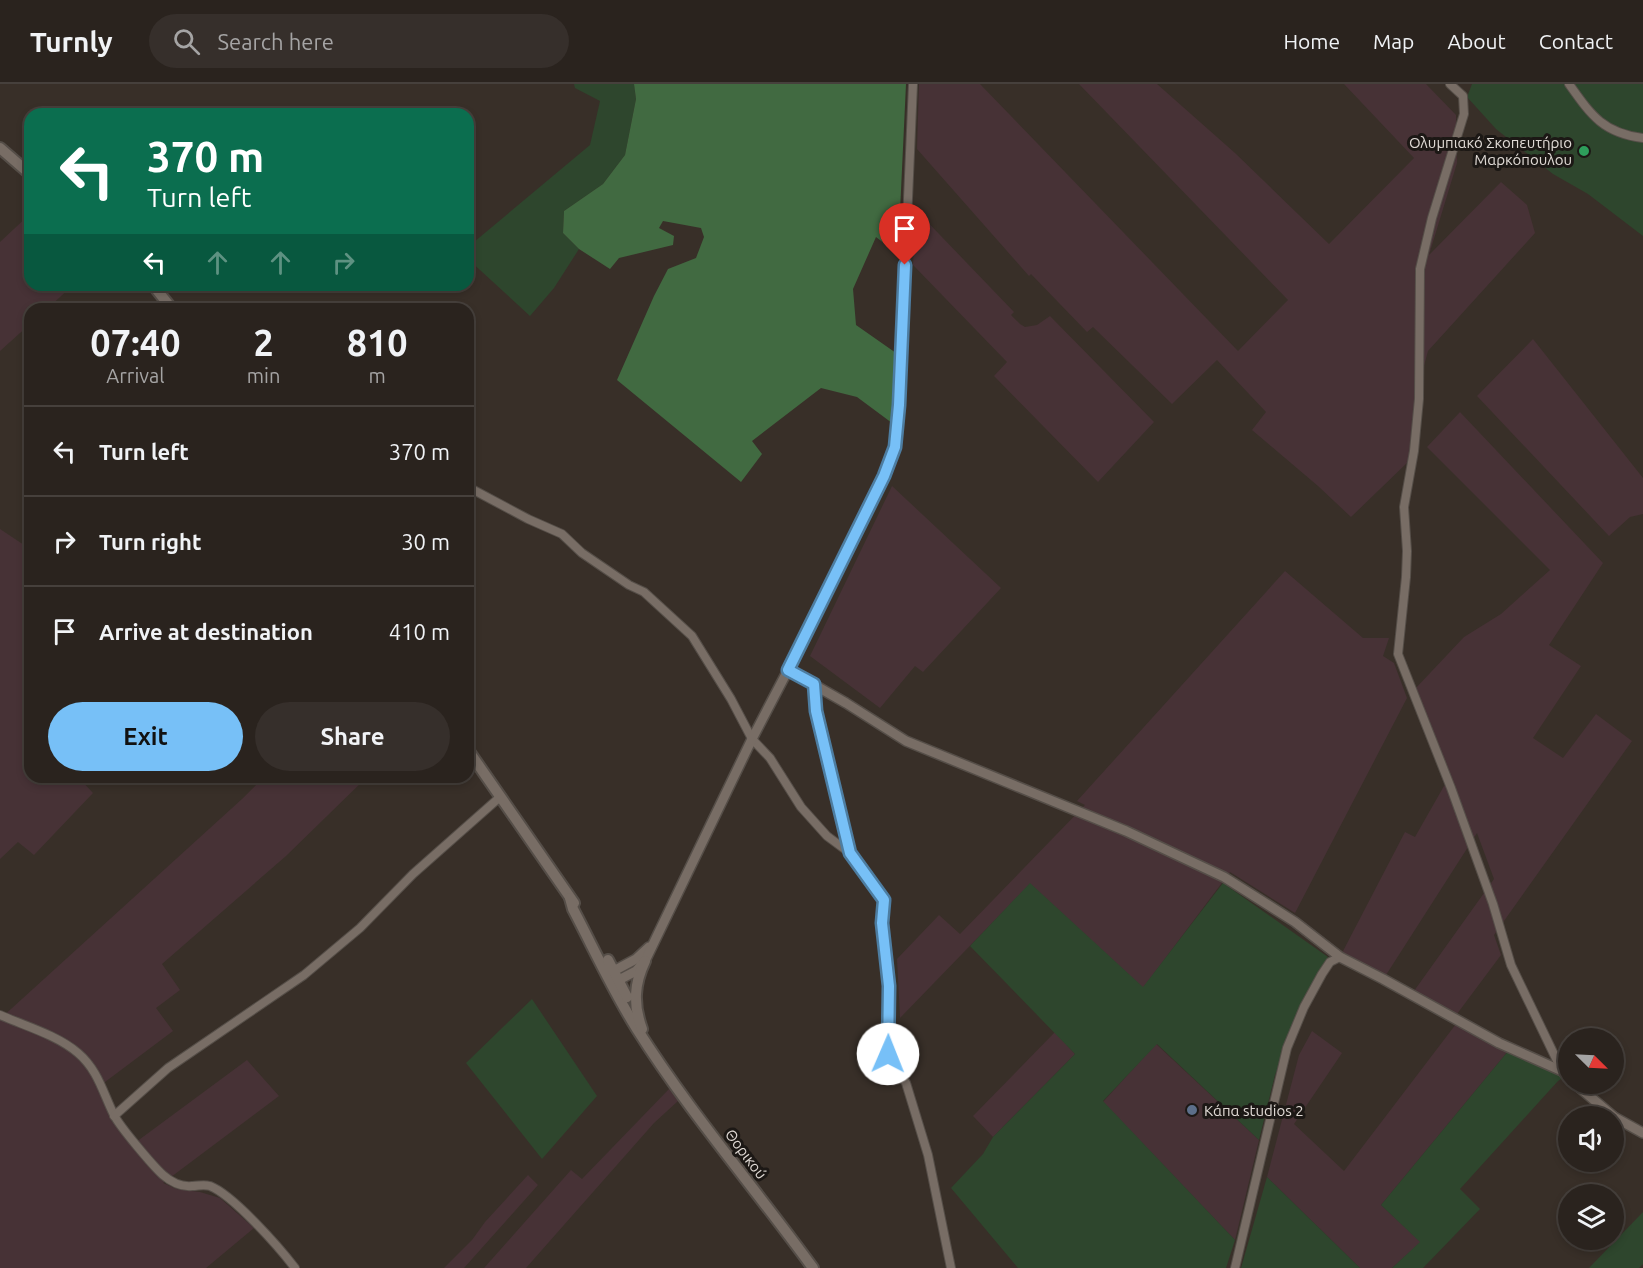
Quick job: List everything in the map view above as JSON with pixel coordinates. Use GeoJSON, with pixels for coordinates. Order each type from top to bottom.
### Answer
{"type":"FeatureCollection","features":[{"type":"Feature","properties":{"kind":"main road"},"geometry":{"type":"LineString","coordinates":[[0,148],[24,169]]}},
{"type":"Feature","properties":{"kind":"main road"},"geometry":{"type":"LineString","coordinates":[[158,291],[167,303]]}},
{"type":"Feature","properties":{"kind":"main road","name":"Θορικού"},"geometry":{"type":"LineString","coordinates":[[474,759],[578,907],[656,1057]]}},
{"type":"Feature","properties":{"kind":"main road"},"geometry":{"type":"LineString","coordinates":[[642,1029],[637,1016],[636,987],[645,961]]}},
{"type":"Feature","properties":{"kind":"main road","name":"Θορικού"},"geometry":{"type":"LineString","coordinates":[[613,977],[631,1020],[656,1057],[813,1268]]}},
{"type":"Feature","properties":{"kind":"street"},"geometry":{"type":"LineString","coordinates":[[613,977],[636,971],[645,961],[752,739],[884,476],[895,447],[899,405],[913,84]]}},
{"type":"Feature","properties":{"kind":"street"},"geometry":{"type":"LineString","coordinates":[[1450,84],[1462,96],[1464,114],[1432,218],[1420,268],[1419,399],[1414,451],[1404,507],[1406,578],[1398,654],[1451,788],[1493,904],[1511,965],[1558,1058]]}},
{"type":"Feature","properties":{"kind":"street"},"geometry":{"type":"LineString","coordinates":[[1569,84],[1595,117],[1611,130],[1643,138]]}},
{"type":"Feature","properties":{"kind":"street"},"geometry":{"type":"LineString","coordinates":[[474,490],[562,534],[582,553],[629,585],[644,592],[692,636],[731,699],[752,739],[770,758],[801,807],[827,836],[850,853],[884,900],[882,923],[889,986],[888,1054],[906,1083],[928,1155],[951,1268]]}},
{"type":"Feature","properties":{"kind":"street"},"geometry":{"type":"LineString","coordinates":[[788,670],[906,741],[1126,831],[1224,877],[1295,922],[1340,957],[1499,1043],[1558,1070]]}},
{"type":"Feature","properties":{"kind":"street"},"geometry":{"type":"LineString","coordinates":[[814,684],[816,711],[850,853]]}},
{"type":"Feature","properties":{"kind":"street"},"geometry":{"type":"LineString","coordinates":[[114,1116],[168,1068],[313,968],[360,928],[429,858],[500,797]]}},
{"type":"Feature","properties":{"kind":"street"},"geometry":{"type":"LineString","coordinates":[[613,977],[636,959],[654,940]]}},
{"type":"Feature","properties":{"kind":"street"},"geometry":{"type":"LineString","coordinates":[[1234,1268],[1287,1048],[1304,1007],[1322,974],[1330,962],[1340,957]]}},
{"type":"Feature","properties":{"kind":"street"},"geometry":{"type":"LineString","coordinates":[[0,1016],[55,1040],[76,1052],[99,1078],[114,1116],[164,1176],[178,1184],[191,1186],[203,1184],[222,1193],[266,1234],[295,1268]]}},
{"type":"Feature","properties":{"kind":"street"},"geometry":{"type":"LineString","coordinates":[[1587,1094],[1601,1106]]}},
{"type":"Feature","properties":{"kind":"street"},"geometry":{"type":"LineString","coordinates":[[1624,1122],[1643,1133]]}},
{"type":"Feature","properties":{"kind":"shaded area"},"geometry":{"type":"Polygon","coordinates":[[[919,84],[980,84],[1238,351],[1288,300],[1079,84],[1157,84],[1235,153],[1329,244],[1414,158],[1344,84],[1426,84],[1456,115],[1457,163],[1429,255],[1501,182],[1527,205],[1535,233],[1428,351],[1417,392],[1409,461],[1351,517],[1252,430],[1266,412],[1217,360],[1172,404],[1093,327],[1087,332],[1031,274],[1029,276],[917,149],[919,84]]]}},
{"type":"Feature","properties":{"kind":"shaded area"},"geometry":{"type":"Polygon","coordinates":[[[916,210],[1014,312],[1011,315],[1020,324],[1025,327],[1037,325],[1050,316],[1154,422],[1098,482],[994,376],[1007,362],[913,265],[916,210]]]}},
{"type":"Feature","properties":{"kind":"shaded area"},"geometry":{"type":"Polygon","coordinates":[[[24,220],[24,291],[66,291],[54,303],[24,303],[24,329],[0,351],[0,242],[24,220]]]}},
{"type":"Feature","properties":{"kind":"shaded area"},"geometry":{"type":"Polygon","coordinates":[[[1533,339],[1643,478],[1643,514],[1630,517],[1609,536],[1477,396],[1533,339]]]}},
{"type":"Feature","properties":{"kind":"shaded area"},"geometry":{"type":"Polygon","coordinates":[[[1460,412],[1603,563],[1549,645],[1581,666],[1533,738],[1563,758],[1596,714],[1632,741],[1494,935],[1501,955],[1457,1014],[1414,991],[1494,879],[1477,833],[1386,975],[1342,953],[1405,832],[1415,837],[1444,786],[1453,783],[1414,690],[1464,637],[1501,614],[1550,570],[1427,447],[1460,412]]]}},
{"type":"Feature","properties":{"kind":"shaded area"},"geometry":{"type":"Polygon","coordinates":[[[892,486],[1001,588],[923,672],[915,666],[880,708],[810,656],[892,486]]]}},
{"type":"Feature","properties":{"kind":"shaded area"},"geometry":{"type":"Polygon","coordinates":[[[0,529],[24,545],[24,783],[84,783],[93,793],[34,855],[18,842],[0,859],[0,529]]]}},
{"type":"Feature","properties":{"kind":"shaded area"},"geometry":{"type":"Polygon","coordinates":[[[1285,571],[1363,638],[1389,638],[1383,656],[1394,663],[1407,698],[1295,913],[1230,872],[1143,988],[1030,884],[900,1018],[897,959],[939,915],[960,934],[1085,805],[1077,801],[1285,571]]]}},
{"type":"Feature","properties":{"kind":"shaded area"},"geometry":{"type":"Polygon","coordinates":[[[258,783],[361,783],[286,856],[162,964],[180,990],[156,1008],[173,1031],[97,1088],[108,1112],[132,1145],[247,1060],[279,1096],[163,1183],[177,1189],[220,1198],[254,1228],[206,1268],[0,1268],[0,1019],[258,783]]]}},
{"type":"Feature","properties":{"kind":"shaded area"},"geometry":{"type":"Polygon","coordinates":[[[1456,1024],[1509,1050],[1381,1205],[1421,1242],[1392,1268],[1360,1268],[1267,1177],[1299,1055],[1312,1031],[1342,1053],[1294,1124],[1344,1171],[1456,1024]]]}},
{"type":"Feature","properties":{"kind":"shaded area"},"geometry":{"type":"Polygon","coordinates":[[[1055,1032],[1075,1054],[993,1137],[973,1116],[1055,1032]]]}},
{"type":"Feature","properties":{"kind":"shaded area"},"geometry":{"type":"Polygon","coordinates":[[[1156,1044],[1259,1140],[1235,1240],[1103,1102],[1156,1044]]]}},
{"type":"Feature","properties":{"kind":"shaded area"},"geometry":{"type":"Polygon","coordinates":[[[669,1089],[678,1101],[654,1123],[526,1268],[484,1268],[571,1170],[582,1179],[669,1089]]]}},
{"type":"Feature","properties":{"kind":"shaded area"},"geometry":{"type":"Polygon","coordinates":[[[528,1175],[538,1185],[464,1268],[444,1268],[472,1240],[485,1222],[528,1175]]]}},
{"type":"Feature","properties":{"kind":"green space"},"geometry":{"type":"Polygon","coordinates":[[[574,84],[634,84],[636,99],[625,155],[603,184],[564,211],[563,233],[579,249],[554,288],[530,316],[474,265],[474,242],[590,145],[600,101],[575,88],[574,84]]]}},
{"type":"Feature","properties":{"kind":"green space"},"geometry":{"type":"Polygon","coordinates":[[[634,84],[906,84],[898,254],[876,237],[853,289],[856,325],[896,353],[892,423],[857,397],[821,388],[752,441],[762,454],[741,482],[617,380],[668,269],[696,258],[704,237],[701,228],[663,221],[659,228],[674,236],[673,245],[619,258],[610,269],[579,249],[563,233],[564,211],[603,184],[625,155],[636,99],[634,84]]]}},
{"type":"Feature","properties":{"kind":"green space","name":"Ολυμπιακό Σκοπευτήριο Μαρκόπουλου"},"geometry":{"type":"Polygon","coordinates":[[[1472,84],[1643,84],[1643,236],[1588,194],[1553,174],[1496,129],[1467,97],[1472,84]]]}},
{"type":"Feature","properties":{"kind":"green space"},"geometry":{"type":"Polygon","coordinates":[[[1030,883],[1143,987],[1223,883],[1328,957],[1305,996],[1275,1075],[1259,1140],[1157,1044],[1103,1101],[1235,1240],[1226,1268],[1018,1268],[951,1188],[983,1154],[993,1137],[1075,1054],[970,946],[1030,883]]]}},
{"type":"Feature","properties":{"kind":"green space"},"geometry":{"type":"Polygon","coordinates":[[[532,999],[597,1096],[542,1159],[466,1063],[532,999]]]}},
{"type":"Feature","properties":{"kind":"green space"},"geometry":{"type":"Polygon","coordinates":[[[1509,1050],[1545,1064],[1558,1073],[1558,1081],[1460,1189],[1480,1209],[1423,1268],[1392,1268],[1420,1242],[1381,1205],[1509,1050]]]}},
{"type":"Feature","properties":{"kind":"green space"},"geometry":{"type":"Polygon","coordinates":[[[1267,1177],[1360,1268],[1241,1268],[1267,1177]]]}},
{"type":"Feature","properties":{"kind":"green space"},"geometry":{"type":"Polygon","coordinates":[[[1643,1212],[1643,1264],[1639,1268],[1589,1268],[1606,1250],[1624,1250],[1624,1232],[1643,1212]]]}},
{"type":"Feature","properties":{"kind":"place","name":"Ολυμπιακό Σκοπευτήριο Μαρκόπουλου"},"geometry":{"type":"Point","coordinates":[1584,151]}},
{"type":"Feature","properties":{"kind":"place","name":"Κάπα studios 2"},"geometry":{"type":"Point","coordinates":[1192,1110]}},
{"type":"Feature","properties":{"kind":"route"},"geometry":{"type":"LineString","coordinates":[[888,1054],[890,1018],[882,923],[884,900],[850,853],[816,711],[814,684],[788,670],[884,476],[895,447],[905,265]]}}]}
